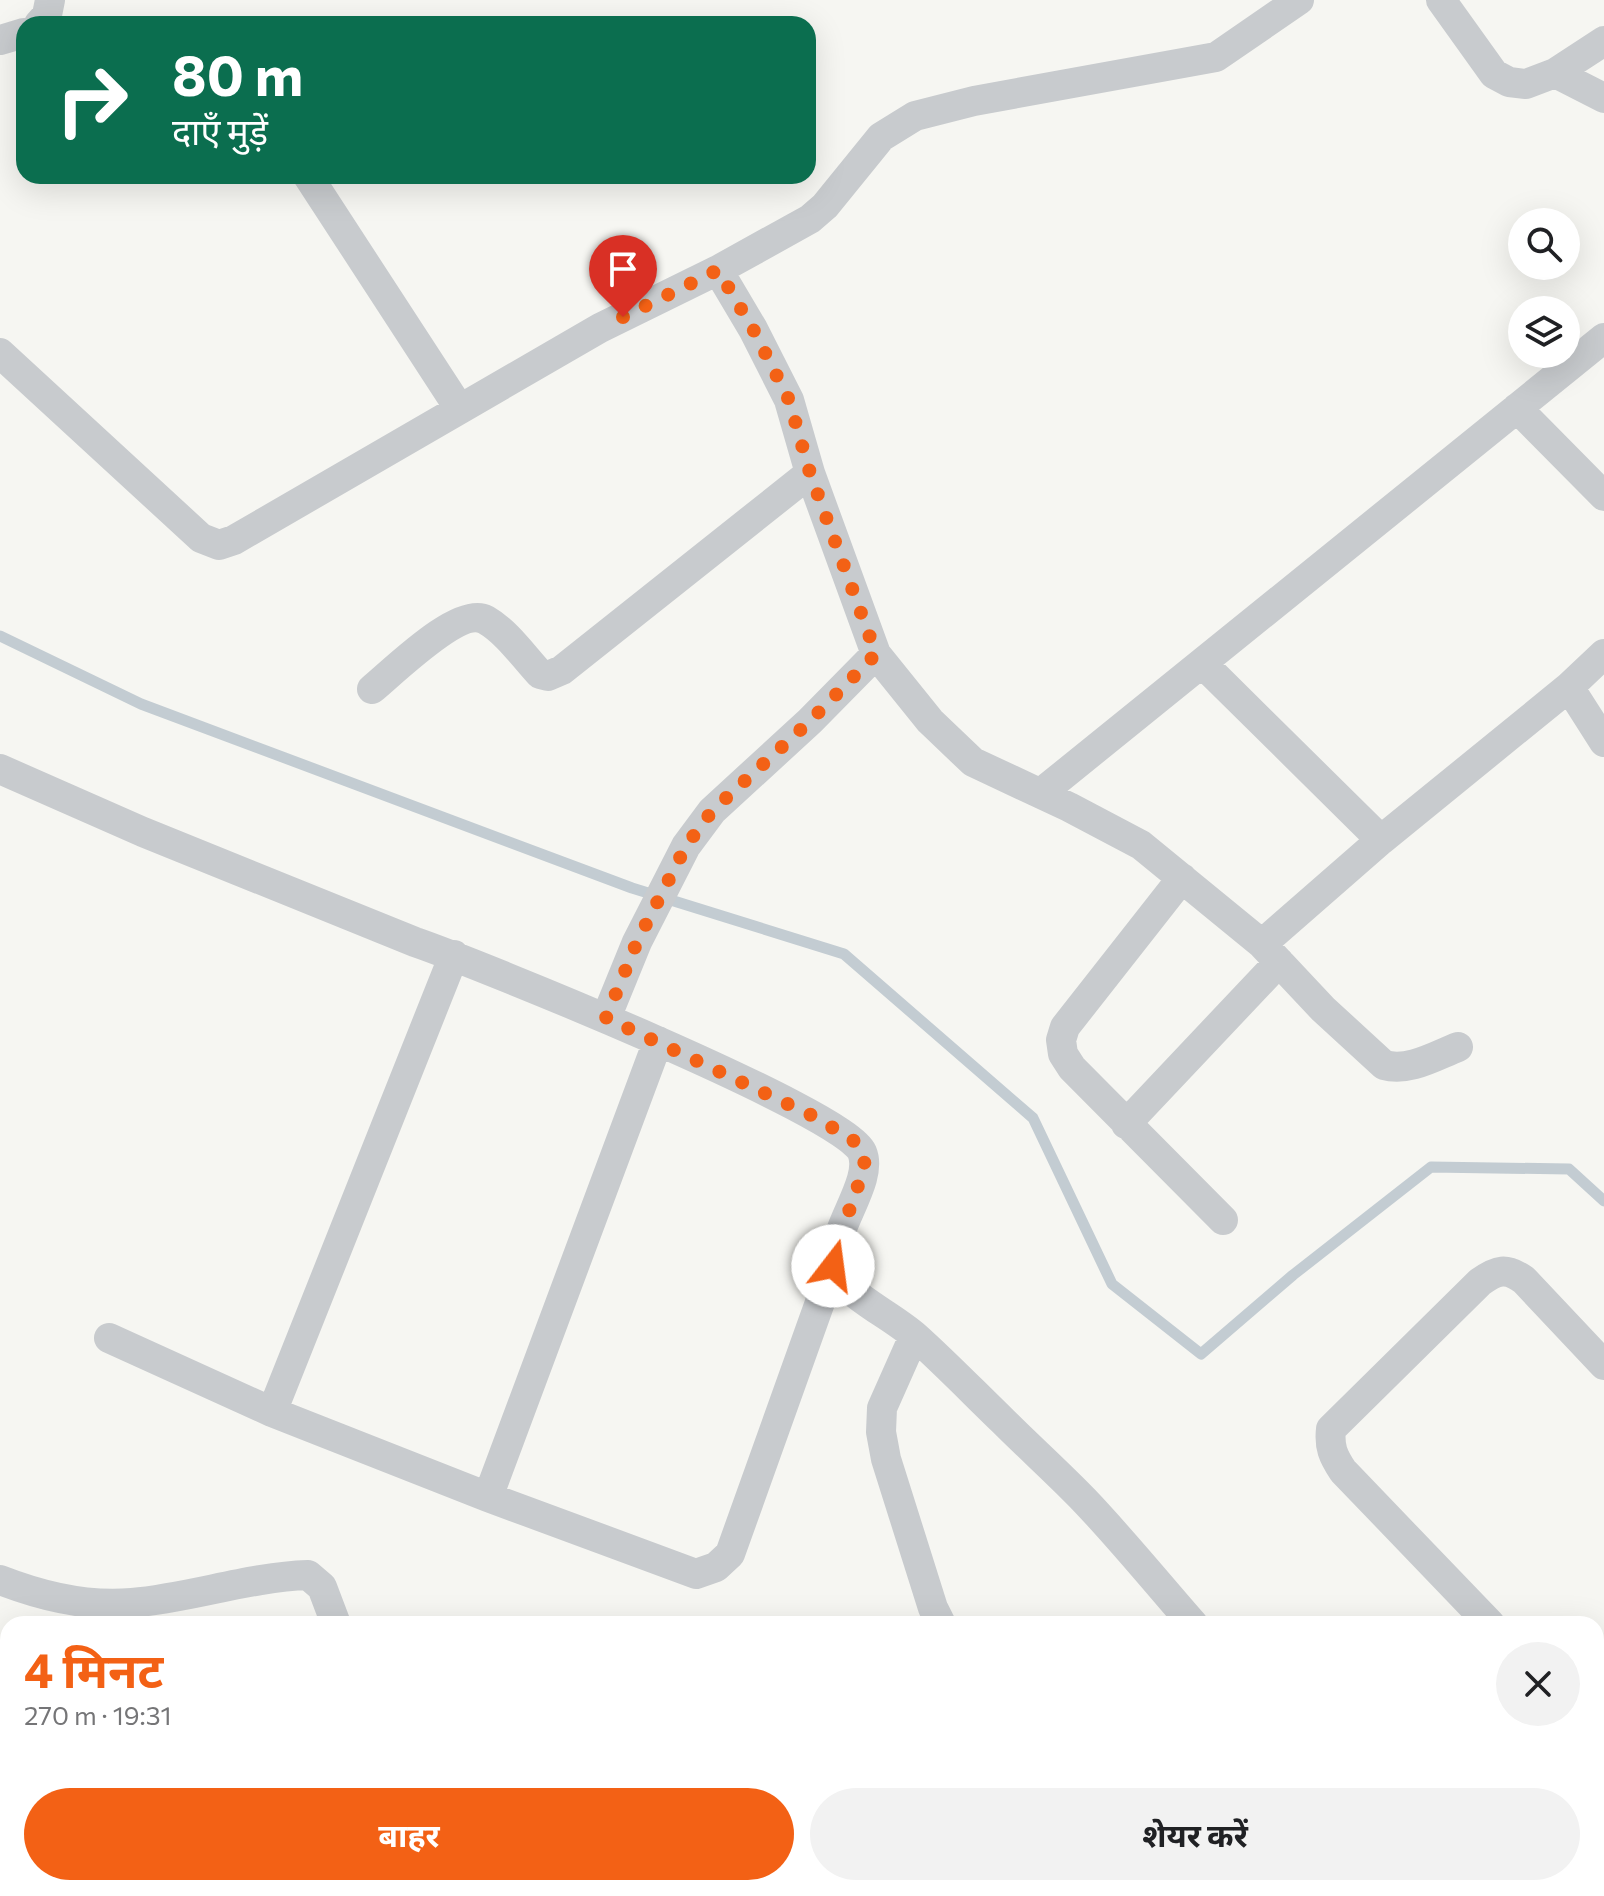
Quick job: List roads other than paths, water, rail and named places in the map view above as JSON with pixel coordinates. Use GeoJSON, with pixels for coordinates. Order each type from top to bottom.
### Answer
{"type":"FeatureCollection","features":[{"type":"Feature","properties":{"kind":"street"},"geometry":{"type":"LineString","coordinates":[[0,353],[201,538],[219,545],[234,540],[600,328],[718,270],[810,219],[825,206],[881,137],[915,116],[974,101],[1216,57],[1299,0]]}},
{"type":"Feature","properties":{"kind":"street"},"geometry":{"type":"LineString","coordinates":[[1441,0],[1494,74],[1509,82],[1526,84],[1555,73],[1604,41]]}},
{"type":"Feature","properties":{"kind":"street"},"geometry":{"type":"LineString","coordinates":[[1555,73],[1604,98]]}},
{"type":"Feature","properties":{"kind":"street"},"geometry":{"type":"LineString","coordinates":[[313,184],[459,408]]}},
{"type":"Feature","properties":{"kind":"street"},"geometry":{"type":"LineString","coordinates":[[718,270],[753,329],[789,400],[810,473],[876,654],[930,721],[973,762],[1141,845],[1270,953],[1323,1009],[1384,1065],[1395,1068],[1407,1066],[1458,1047]]}},
{"type":"Feature","properties":{"kind":"street"},"geometry":{"type":"LineString","coordinates":[[1041,793],[1604,338]]}},
{"type":"Feature","properties":{"kind":"street"},"geometry":{"type":"LineString","coordinates":[[1517,408],[1604,496]]}},
{"type":"Feature","properties":{"kind":"street"},"geometry":{"type":"LineString","coordinates":[[372,689],[452,625],[476,617],[496,627],[540,674],[554,674],[572,664],[810,473]]}},
{"type":"Feature","properties":{"kind":"street"},"geometry":{"type":"LineString","coordinates":[[606,1018],[637,942],[686,846],[712,811],[810,721],[876,654]]}},
{"type":"Feature","properties":{"kind":"street"},"geometry":{"type":"LineString","coordinates":[[1126,1124],[1270,953],[1381,840],[1569,687],[1604,654]]}},
{"type":"Feature","properties":{"kind":"street"},"geometry":{"type":"LineString","coordinates":[[1203,664],[1381,840]]}},
{"type":"Feature","properties":{"kind":"street"},"geometry":{"type":"LineString","coordinates":[[1569,687],[1604,742]]}},
{"type":"Feature","properties":{"kind":"street"},"geometry":{"type":"LineString","coordinates":[[0,769],[143,832],[454,955],[658,1041],[811,1115],[852,1139],[862,1151],[865,1166],[835,1251],[833,1266],[730,1554],[716,1567],[696,1574],[272,1412],[109,1338]]}},
{"type":"Feature","properties":{"kind":"street"},"geometry":{"type":"LineString","coordinates":[[1182,878],[1065,1027],[1061,1040],[1063,1054],[1072,1068],[1223,1220]]}},
{"type":"Feature","properties":{"kind":"street"},"geometry":{"type":"LineString","coordinates":[[272,1412],[454,955]]}},
{"type":"Feature","properties":{"kind":"street"},"geometry":{"type":"LineString","coordinates":[[488,1497],[658,1041]]}},
{"type":"Feature","properties":{"kind":"street"},"geometry":{"type":"LineString","coordinates":[[833,1266],[849,1288],[914,1336],[1085,1501],[1186,1616]]}},
{"type":"Feature","properties":{"kind":"street"},"geometry":{"type":"LineString","coordinates":[[1482,1616],[1343,1471],[1332,1455],[1331,1429],[1480,1282],[1492,1273],[1503,1270],[1513,1272],[1524,1280],[1604,1365]]}},
{"type":"Feature","properties":{"kind":"street"},"geometry":{"type":"LineString","coordinates":[[914,1336],[882,1408],[881,1432],[886,1459],[937,1616]]}},
{"type":"Feature","properties":{"kind":"street"},"geometry":{"type":"LineString","coordinates":[[0,1580],[72,1600],[132,1603],[308,1575],[322,1587],[333,1616]]}},
{"type":"Feature","properties":{"kind":"waterway"},"geometry":{"type":"LineString","coordinates":[[0,636],[141,704],[632,888],[844,954],[1033,1118],[1112,1284],[1201,1354],[1293,1275],[1431,1167],[1569,1169],[1604,1201]]}}]}
